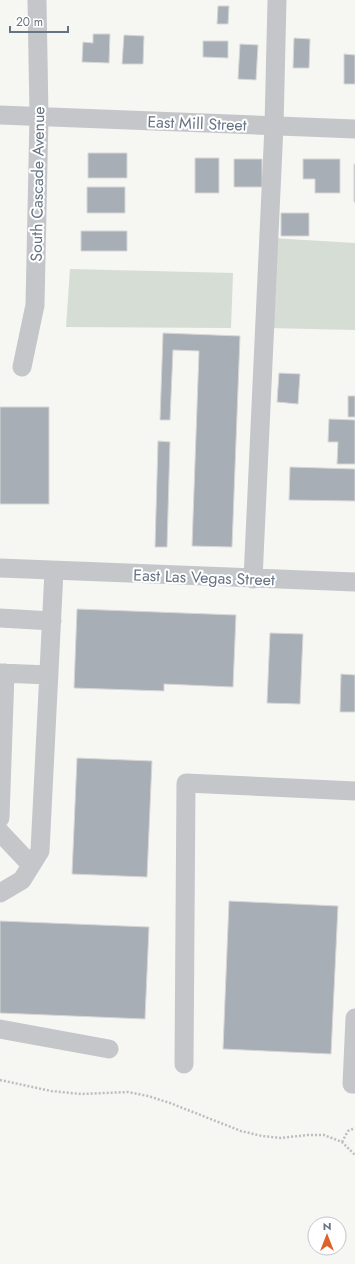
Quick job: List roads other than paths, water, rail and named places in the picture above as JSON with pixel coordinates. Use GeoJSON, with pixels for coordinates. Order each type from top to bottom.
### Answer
{"type":"FeatureCollection","features":[{"type":"Feature","properties":{"kind":"street","name":"South Cascade Avenue"},"geometry":{"type":"LineString","coordinates":[[22,367],[35,305],[39,116],[38,0]]}},
{"type":"Feature","properties":{"kind":"street"},"geometry":{"type":"LineString","coordinates":[[253,578],[274,126],[277,0]]}},
{"type":"Feature","properties":{"kind":"street","name":"East Mill Street"},"geometry":{"type":"LineString","coordinates":[[0,115],[355,129]]}},
{"type":"Feature","properties":{"kind":"street","name":"East Las Vegas Street"},"geometry":{"type":"LineString","coordinates":[[0,568],[355,582]]}},
{"type":"Feature","properties":{"kind":"street"},"geometry":{"type":"LineString","coordinates":[[0,893],[22,880],[40,851],[54,571]]}},
{"type":"Feature","properties":{"kind":"street"},"geometry":{"type":"LineString","coordinates":[[0,618],[52,621]]}},
{"type":"Feature","properties":{"kind":"street"},"geometry":{"type":"LineString","coordinates":[[0,818],[3,673],[49,675]]}},
{"type":"Feature","properties":{"kind":"street"},"geometry":{"type":"LineString","coordinates":[[184,1064],[186,783],[355,791]]}},
{"type":"Feature","properties":{"kind":"street"},"geometry":{"type":"LineString","coordinates":[[0,832],[31,866]]}},
{"type":"Feature","properties":{"kind":"street"},"geometry":{"type":"LineString","coordinates":[[355,1018],[352,1084],[355,1084]]}},
{"type":"Feature","properties":{"kind":"street"},"geometry":{"type":"LineString","coordinates":[[0,1029],[109,1049]]}}]}
